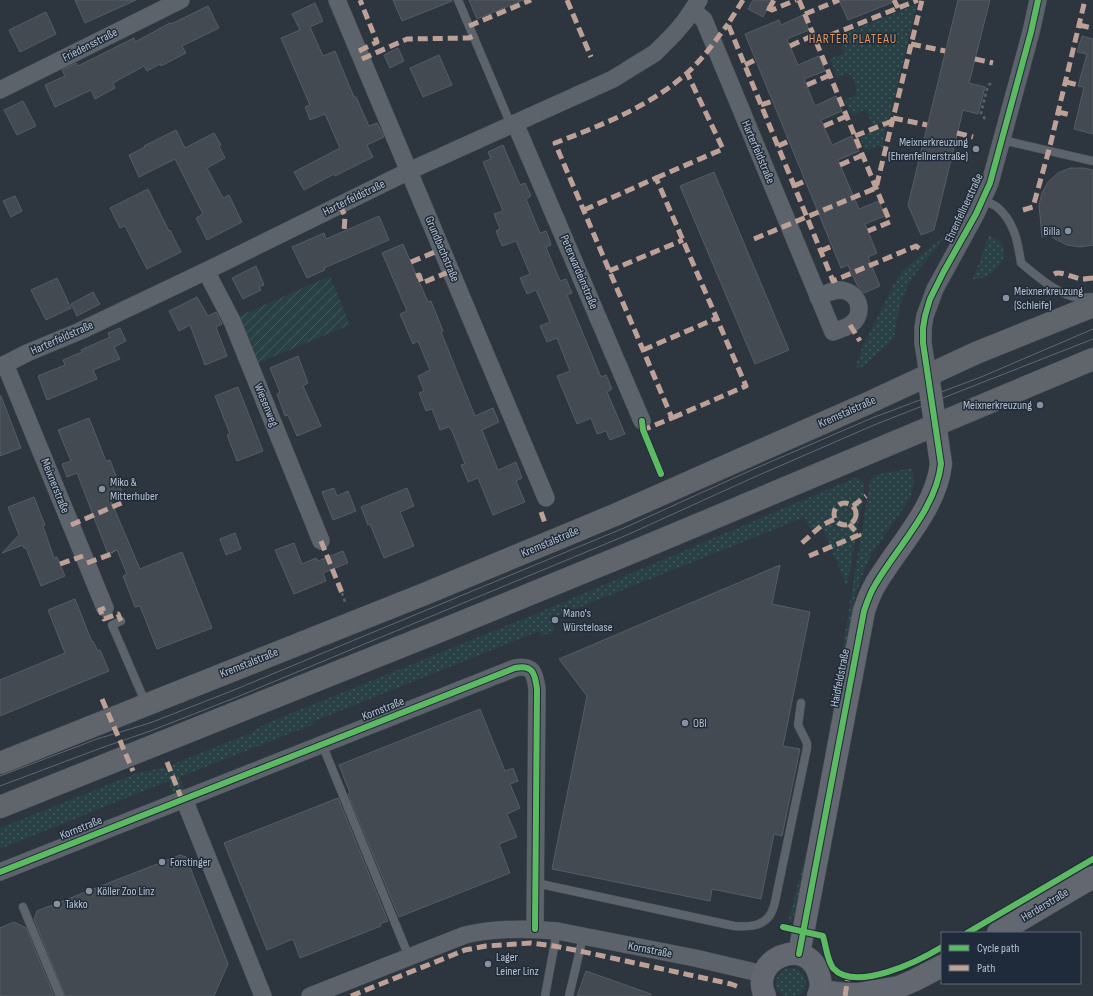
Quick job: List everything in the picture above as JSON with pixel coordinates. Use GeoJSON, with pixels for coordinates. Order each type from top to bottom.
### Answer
{"type":"FeatureCollection","features":[{"type":"Feature","properties":{"kind":"main road","name":"Kremstalstraße"},"geometry":{"type":"LineString","coordinates":[[0,763],[427,593],[617,514],[976,353],[1093,306]]}},
{"type":"Feature","properties":{"kind":"main road"},"geometry":{"type":"LineString","coordinates":[[0,807],[445,629],[1093,359]]}},
{"type":"Feature","properties":{"kind":"street","name":"Friedensstraße"},"geometry":{"type":"LineString","coordinates":[[0,90],[181,0]]}},
{"type":"Feature","properties":{"kind":"street","name":"Grundbachstraße"},"geometry":{"type":"LineString","coordinates":[[337,0],[546,498]]}},
{"type":"Feature","properties":{"kind":"street","name":"Ehrenfellnerstraße"},"geometry":{"type":"LineString","coordinates":[[935,424],[923,343],[925,316],[935,289],[976,214],[990,183],[1031,32],[1038,0]]}},
{"type":"Feature","properties":{"kind":"street","name":"Harterfeldstraße"},"geometry":{"type":"LineString","coordinates":[[3,365],[27,353],[80,331],[206,271],[409,171],[612,79],[655,53],[673,35],[696,5],[704,20],[818,297]]}},
{"type":"Feature","properties":{"kind":"street","name":"Peterwardeinstraße"},"geometry":{"type":"LineString","coordinates":[[513,124],[642,421]]}},
{"type":"Feature","properties":{"kind":"street","name":"Wiesenweg"},"geometry":{"type":"LineString","coordinates":[[206,271],[232,321],[320,540]]}},
{"type":"Feature","properties":{"kind":"street","name":"Meixnerstraße"},"geometry":{"type":"LineString","coordinates":[[3,365],[105,608]]}},
{"type":"Feature","properties":{"kind":"street","name":"Haidfeldstraße"},"geometry":{"type":"LineString","coordinates":[[799,954],[864,611],[875,585],[923,512],[940,477],[941,464],[935,424]]}},
{"type":"Feature","properties":{"kind":"street","name":"Kornstraße"},"geometry":{"type":"LineString","coordinates":[[0,872],[522,666],[528,667],[532,671],[535,677],[537,689],[535,929]]}},
{"type":"Feature","properties":{"kind":"street"},"geometry":{"type":"LineString","coordinates":[[184,799],[262,996]]}},
{"type":"Feature","properties":{"kind":"street","name":"Herderstraße"},"geometry":{"type":"LineString","coordinates":[[1000,932],[1093,877]]}},
{"type":"Feature","properties":{"kind":"street","name":"Kornstraße"},"geometry":{"type":"LineString","coordinates":[[310,996],[465,935],[483,931],[535,929],[557,932],[695,958],[764,974]]}},
{"type":"Feature","properties":{"kind":"street"},"geometry":{"type":"LineString","coordinates":[[766,996],[762,984],[764,974],[768,966],[777,957],[788,954],[799,954],[809,959],[817,967],[821,979],[819,994],[858,994],[899,987],[941,967]]}},
{"type":"Feature","properties":{"kind":"lane"},"geometry":{"type":"LineString","coordinates":[[458,0],[513,124]]}},
{"type":"Feature","properties":{"kind":"lane"},"geometry":{"type":"LineString","coordinates":[[1002,140],[1093,162]]}},
{"type":"Feature","properties":{"kind":"lane"},"geometry":{"type":"LineString","coordinates":[[982,200],[996,207],[1011,223],[1018,241],[1021,263],[1046,283],[1065,294],[1081,298],[1093,297]]}},
{"type":"Feature","properties":{"kind":"lane"},"geometry":{"type":"LineString","coordinates":[[121,621],[112,625],[146,705]]}},
{"type":"Feature","properties":{"kind":"lane"},"geometry":{"type":"LineString","coordinates":[[536,884],[734,926],[750,927],[761,923],[770,915],[775,902],[807,748],[806,740],[798,725],[801,703]]}},
{"type":"Feature","properties":{"kind":"lane"},"geometry":{"type":"LineString","coordinates":[[322,744],[409,957]]}},
{"type":"Feature","properties":{"kind":"lane"},"geometry":{"type":"LineString","coordinates":[[23,907],[60,996]]}},
{"type":"Feature","properties":{"kind":"lane"},"geometry":{"type":"LineString","coordinates":[[545,996],[557,932]]}},
{"type":"Feature","properties":{"kind":"lane"},"geometry":{"type":"LineString","coordinates":[[569,996],[583,937]]}},
{"type":"Feature","properties":{"kind":"path"},"geometry":{"type":"LineString","coordinates":[[985,119],[981,112],[986,89],[992,82]]}},
{"type":"Feature","properties":{"kind":"path"},"geometry":{"type":"LineString","coordinates":[[342,593],[345,602]]}},
{"type":"Feature","properties":{"kind":"green space"},"geometry":{"type":"Polygon","coordinates":[[[917,4],[889,119],[873,126],[866,109],[852,116],[845,100],[854,96],[857,92],[853,77],[846,73],[837,78],[830,59],[844,53],[837,37],[917,4]]]}},
{"type":"Feature","properties":{"kind":"green space"},"geometry":{"type":"Polygon","coordinates":[[[887,126],[882,149],[880,145],[866,151],[860,137],[887,126]]]}},
{"type":"Feature","properties":{"kind":"green space"},"geometry":{"type":"Polygon","coordinates":[[[948,234],[911,279],[899,307],[894,338],[864,366],[855,369],[862,348],[902,271],[948,234]]]}},
{"type":"Feature","properties":{"kind":"green space"},"geometry":{"type":"Polygon","coordinates":[[[989,236],[998,240],[1003,246],[1004,253],[1002,260],[998,268],[991,274],[982,278],[973,279],[989,236]]]}},
{"type":"Feature","properties":{"kind":"green space"},"geometry":{"type":"Polygon","coordinates":[[[330,276],[350,325],[255,364],[237,317],[330,276]]]}},
{"type":"Feature","properties":{"kind":"green space"},"geometry":{"type":"Polygon","coordinates":[[[912,468],[914,483],[910,498],[871,555],[855,596],[829,763],[811,850],[792,922],[789,918],[807,850],[824,762],[870,481],[874,475],[912,468]]]}},
{"type":"Feature","properties":{"kind":"green space"},"geometry":{"type":"Polygon","coordinates":[[[858,478],[864,483],[864,492],[847,587],[821,524],[810,529],[805,517],[550,619],[555,630],[542,636],[539,631],[313,721],[314,724],[180,777],[184,790],[173,794],[168,781],[0,849],[0,828],[137,773],[166,767],[251,733],[265,724],[533,615],[858,478]]]}},
{"type":"Feature","properties":{"kind":"green space"},"geometry":{"type":"Polygon","coordinates":[[[785,969],[797,969],[805,977],[805,989],[797,997],[785,997],[777,989],[777,977],[785,969]]]}},
{"type":"Feature","properties":{"kind":"building"},"geometry":{"type":"Polygon","coordinates":[[[75,0],[136,0],[85,23],[75,0]]]}},
{"type":"Feature","properties":{"kind":"building"},"geometry":{"type":"Polygon","coordinates":[[[393,0],[452,0],[452,1],[402,21],[393,0]]]}},
{"type":"Feature","properties":{"kind":"building"},"geometry":{"type":"Polygon","coordinates":[[[469,0],[523,0],[477,19],[469,0]]]}},
{"type":"Feature","properties":{"kind":"building"},"geometry":{"type":"Polygon","coordinates":[[[753,0],[771,0],[763,17],[748,9],[753,0]]]}},
{"type":"Feature","properties":{"kind":"building"},"geometry":{"type":"Polygon","coordinates":[[[839,0],[896,0],[896,1],[848,20],[839,0]]]}},
{"type":"Feature","properties":{"kind":"building"},"geometry":{"type":"Polygon","coordinates":[[[958,0],[990,0],[969,83],[985,87],[978,114],[963,110],[934,230],[921,235],[908,205],[958,0]]]}},
{"type":"Feature","properties":{"kind":"building"},"geometry":{"type":"Polygon","coordinates":[[[315,3],[323,21],[310,27],[323,56],[335,51],[354,97],[356,97],[369,126],[377,123],[384,137],[367,145],[373,157],[335,176],[334,174],[304,190],[294,172],[340,148],[325,114],[310,120],[305,107],[310,105],[281,38],[300,30],[292,14],[315,3]]]}},
{"type":"Feature","properties":{"kind":"building"},"geometry":{"type":"Polygon","coordinates":[[[208,6],[219,28],[182,46],[186,53],[161,66],[160,64],[147,71],[144,66],[113,83],[115,88],[95,99],[91,90],[55,107],[45,85],[65,76],[62,70],[76,63],[78,66],[134,38],[135,42],[170,23],[171,24],[208,6]]]}},
{"type":"Feature","properties":{"kind":"building"},"geometry":{"type":"Polygon","coordinates":[[[46,12],[56,34],[20,52],[9,30],[46,12]]]}},
{"type":"Feature","properties":{"kind":"building"},"geometry":{"type":"Polygon","coordinates":[[[803,15],[809,30],[787,39],[798,65],[819,56],[825,71],[804,79],[815,106],[836,96],[842,111],[821,120],[832,145],[852,136],[859,151],[838,160],[859,209],[879,201],[885,216],[865,224],[877,253],[868,257],[880,286],[864,293],[857,285],[848,265],[841,268],[745,34],[779,20],[781,25],[803,15]]]}},
{"type":"Feature","properties":{"kind":"building"},"geometry":{"type":"Polygon","coordinates":[[[1082,36],[1093,39],[1093,134],[1074,129],[1084,87],[1078,86],[1087,54],[1077,52],[1082,36]]]}},
{"type":"Feature","properties":{"kind":"building"},"geometry":{"type":"Polygon","coordinates":[[[398,48],[404,61],[390,68],[384,55],[398,48]]]}},
{"type":"Feature","properties":{"kind":"building"},"geometry":{"type":"Polygon","coordinates":[[[439,55],[452,85],[423,97],[410,68],[439,55]]]}},
{"type":"Feature","properties":{"kind":"building"},"geometry":{"type":"Polygon","coordinates":[[[23,101],[36,126],[17,135],[4,110],[23,101]]]}},
{"type":"Feature","properties":{"kind":"building"},"geometry":{"type":"Polygon","coordinates":[[[176,130],[185,148],[214,133],[221,145],[219,146],[225,158],[207,168],[223,198],[229,195],[242,222],[207,240],[196,218],[203,214],[175,159],[139,177],[129,155],[176,130]]]}},
{"type":"Feature","properties":{"kind":"building"},"geometry":{"type":"Polygon","coordinates":[[[503,145],[520,185],[525,183],[531,196],[526,199],[540,233],[546,231],[549,238],[551,245],[546,247],[560,281],[566,279],[572,293],[567,295],[601,377],[606,375],[612,389],[607,392],[625,434],[610,440],[606,431],[597,434],[591,418],[577,424],[557,376],[570,371],[557,338],[547,342],[540,326],[550,322],[536,290],[527,294],[520,278],[530,274],[516,241],[502,246],[496,231],[500,229],[494,214],[503,211],[483,162],[491,159],[488,152],[503,145]]]}},
{"type":"Feature","properties":{"kind":"building"},"geometry":{"type":"Polygon","coordinates":[[[1070,168],[1093,170],[1093,245],[1080,247],[1067,245],[1050,235],[1042,237],[1039,205],[1042,193],[1048,182],[1058,173],[1070,168]]]}},
{"type":"Feature","properties":{"kind":"building"},"geometry":{"type":"Polygon","coordinates":[[[714,172],[789,350],[755,364],[680,186],[714,172]]]}},
{"type":"Feature","properties":{"kind":"building"},"geometry":{"type":"Polygon","coordinates":[[[148,189],[181,252],[147,269],[125,226],[120,228],[110,208],[148,189]]]}},
{"type":"Feature","properties":{"kind":"building"},"geometry":{"type":"Polygon","coordinates":[[[15,196],[22,211],[11,217],[3,201],[15,196]]]}},
{"type":"Feature","properties":{"kind":"building"},"geometry":{"type":"Polygon","coordinates":[[[379,216],[389,240],[324,268],[325,270],[307,278],[292,247],[324,233],[326,239],[379,216]]]}},
{"type":"Feature","properties":{"kind":"building"},"geometry":{"type":"Polygon","coordinates":[[[403,244],[428,302],[431,301],[443,331],[441,332],[475,416],[493,408],[499,422],[482,430],[498,470],[516,462],[522,478],[516,481],[525,502],[493,515],[478,478],[468,482],[461,465],[465,464],[452,431],[449,427],[440,430],[432,409],[426,411],[419,393],[424,391],[418,376],[430,370],[418,341],[413,344],[400,314],[407,311],[382,253],[403,244]]]}},
{"type":"Feature","properties":{"kind":"building"},"geometry":{"type":"Polygon","coordinates":[[[256,266],[264,285],[259,287],[261,290],[243,299],[232,278],[256,266]]]}},
{"type":"Feature","properties":{"kind":"building"},"geometry":{"type":"Polygon","coordinates":[[[57,278],[71,308],[46,320],[31,290],[57,278]]]}},
{"type":"Feature","properties":{"kind":"building"},"geometry":{"type":"Polygon","coordinates":[[[93,292],[100,304],[77,316],[71,304],[93,292]]]}},
{"type":"Feature","properties":{"kind":"building"},"geometry":{"type":"Polygon","coordinates":[[[197,297],[208,316],[216,312],[222,324],[216,327],[227,356],[205,365],[190,325],[179,331],[169,311],[197,297]]]}},
{"type":"Feature","properties":{"kind":"building"},"geometry":{"type":"Polygon","coordinates":[[[120,328],[126,341],[114,347],[120,359],[93,370],[97,379],[47,400],[38,376],[65,365],[63,360],[110,337],[108,333],[120,328]]]}},
{"type":"Feature","properties":{"kind":"building"},"geometry":{"type":"Polygon","coordinates":[[[298,356],[308,383],[303,386],[321,426],[297,436],[288,415],[285,416],[277,394],[280,392],[270,368],[298,356]]]}},
{"type":"Feature","properties":{"kind":"building"},"geometry":{"type":"Polygon","coordinates":[[[238,387],[263,451],[237,461],[227,435],[230,434],[215,396],[238,387]]]}},
{"type":"Feature","properties":{"kind":"building"},"geometry":{"type":"Polygon","coordinates":[[[0,396],[21,448],[0,456],[0,396]]]}},
{"type":"Feature","properties":{"kind":"building"},"geometry":{"type":"Polygon","coordinates":[[[89,418],[106,461],[110,460],[123,495],[111,501],[140,569],[182,552],[212,628],[157,649],[140,606],[135,607],[123,576],[127,574],[117,550],[108,554],[77,473],[67,477],[62,464],[71,461],[58,430],[89,418]]]}},
{"type":"Feature","properties":{"kind":"building"},"geometry":{"type":"Polygon","coordinates":[[[334,488],[337,496],[348,491],[356,511],[333,520],[322,492],[334,488]]]}},
{"type":"Feature","properties":{"kind":"building"},"geometry":{"type":"Polygon","coordinates":[[[407,488],[414,506],[400,512],[414,546],[384,558],[370,524],[368,525],[361,507],[407,488]]]}},
{"type":"Feature","properties":{"kind":"building"},"geometry":{"type":"Polygon","coordinates":[[[34,497],[45,525],[43,526],[54,558],[57,557],[65,576],[41,586],[26,548],[24,548],[23,545],[2,553],[19,535],[8,507],[34,497]]]}},
{"type":"Feature","properties":{"kind":"building"},"geometry":{"type":"Polygon","coordinates":[[[235,533],[241,549],[226,555],[220,539],[235,533]]]}},
{"type":"Feature","properties":{"kind":"building"},"geometry":{"type":"Polygon","coordinates":[[[294,543],[302,564],[316,558],[318,561],[343,551],[348,563],[323,573],[326,581],[294,594],[275,550],[294,543]]]}},
{"type":"Feature","properties":{"kind":"building","name":"OBI"},"geometry":{"type":"Polygon","coordinates":[[[780,565],[772,604],[810,612],[783,746],[800,749],[782,836],[774,834],[761,899],[712,889],[710,901],[552,869],[587,696],[559,659],[780,565]]]}},
{"type":"Feature","properties":{"kind":"building"},"geometry":{"type":"Polygon","coordinates":[[[75,599],[92,642],[93,641],[98,651],[100,650],[109,671],[0,716],[0,680],[65,653],[48,610],[75,599]]]}},
{"type":"Feature","properties":{"kind":"building"},"geometry":{"type":"Polygon","coordinates":[[[480,709],[505,771],[513,768],[518,781],[510,784],[520,808],[507,814],[517,837],[499,844],[510,873],[399,917],[348,794],[350,793],[339,765],[480,709]]]}},
{"type":"Feature","properties":{"kind":"building"},"geometry":{"type":"Polygon","coordinates":[[[338,798],[388,921],[380,924],[381,926],[300,958],[293,939],[267,950],[224,843],[338,798]]]}},
{"type":"Feature","properties":{"kind":"building"},"geometry":{"type":"Polygon","coordinates":[[[180,855],[186,857],[228,964],[214,996],[65,996],[34,919],[37,911],[180,855]]]}},
{"type":"Feature","properties":{"kind":"building"},"geometry":{"type":"Polygon","coordinates":[[[14,922],[26,928],[54,996],[0,996],[0,928],[14,922]]]}},
{"type":"Feature","properties":{"kind":"building"},"geometry":{"type":"Polygon","coordinates":[[[586,971],[651,994],[651,996],[577,996],[586,971]]]}},
{"type":"Feature","properties":{"kind":"tram line"},"geometry":{"type":"LineString","coordinates":[[0,776],[97,739],[150,723],[234,690],[624,528],[747,472],[872,418],[981,377],[1093,329]]}},
{"type":"Feature","properties":{"kind":"tram line"},"geometry":{"type":"LineString","coordinates":[[0,786],[153,730],[237,697],[627,535],[874,425],[1093,339]]}},
{"type":"Feature","properties":{"kind":"marked path"},"geometry":{"type":"LineString","coordinates":[[359,51],[377,42],[360,0]]}},
{"type":"Feature","properties":{"kind":"marked path"},"geometry":{"type":"LineString","coordinates":[[469,26],[531,0]]}},
{"type":"Feature","properties":{"kind":"marked path"},"geometry":{"type":"LineString","coordinates":[[567,0],[591,57]]}},
{"type":"Feature","properties":{"kind":"marked path"},"geometry":{"type":"LineString","coordinates":[[743,0],[728,24],[833,281],[916,246],[920,249]]}},
{"type":"Feature","properties":{"kind":"marked path"},"geometry":{"type":"LineString","coordinates":[[769,9],[774,0]]}},
{"type":"Feature","properties":{"kind":"marked path"},"geometry":{"type":"LineString","coordinates":[[767,8],[772,10],[796,0]]}},
{"type":"Feature","properties":{"kind":"marked path"},"geometry":{"type":"LineString","coordinates":[[799,0],[890,222],[868,231]]}},
{"type":"Feature","properties":{"kind":"marked path"},"geometry":{"type":"LineString","coordinates":[[805,14],[839,0]]}},
{"type":"Feature","properties":{"kind":"marked path"},"geometry":{"type":"LineString","coordinates":[[894,0],[898,8]]}},
{"type":"Feature","properties":{"kind":"marked path"},"geometry":{"type":"LineString","coordinates":[[816,41],[918,0]]}},
{"type":"Feature","properties":{"kind":"marked path"},"geometry":{"type":"LineString","coordinates":[[754,239],[876,188],[922,0]]}},
{"type":"Feature","properties":{"kind":"marked path"},"geometry":{"type":"LineString","coordinates":[[1023,210],[1033,207],[1050,146],[1085,0]]}},
{"type":"Feature","properties":{"kind":"marked path"},"geometry":{"type":"LineString","coordinates":[[643,432],[643,430],[672,418],[555,143],[607,122],[657,96],[693,68],[709,50],[728,24]]}},
{"type":"Feature","properties":{"kind":"marked path"},"geometry":{"type":"LineString","coordinates":[[1079,25],[1092,28]]}},
{"type":"Feature","properties":{"kind":"marked path"},"geometry":{"type":"LineString","coordinates":[[790,46],[814,35]]}},
{"type":"Feature","properties":{"kind":"marked path"},"geometry":{"type":"LineString","coordinates":[[362,59],[407,39],[469,38],[473,36]]}},
{"type":"Feature","properties":{"kind":"marked path"},"geometry":{"type":"LineString","coordinates":[[911,44],[945,51]]}},
{"type":"Feature","properties":{"kind":"marked path"},"geometry":{"type":"LineString","coordinates":[[975,59],[993,63]]}},
{"type":"Feature","properties":{"kind":"marked path"},"geometry":{"type":"LineString","coordinates":[[745,65],[755,60]]}},
{"type":"Feature","properties":{"kind":"marked path"},"geometry":{"type":"LineString","coordinates":[[656,178],[723,149],[687,73]]}},
{"type":"Feature","properties":{"kind":"marked path"},"geometry":{"type":"LineString","coordinates":[[807,85],[830,75]]}},
{"type":"Feature","properties":{"kind":"marked path"},"geometry":{"type":"LineString","coordinates":[[1066,82],[1078,85]]}},
{"type":"Feature","properties":{"kind":"marked path"},"geometry":{"type":"LineString","coordinates":[[761,105],[773,101]]}},
{"type":"Feature","properties":{"kind":"marked path"},"geometry":{"type":"LineString","coordinates":[[1058,112],[1071,115]]}},
{"type":"Feature","properties":{"kind":"marked path"},"geometry":{"type":"LineString","coordinates":[[824,126],[847,116]]}},
{"type":"Feature","properties":{"kind":"marked path"},"geometry":{"type":"LineString","coordinates":[[893,118],[927,125]]}},
{"type":"Feature","properties":{"kind":"marked path"},"geometry":{"type":"LineString","coordinates":[[855,136],[892,121]]}},
{"type":"Feature","properties":{"kind":"marked path"},"geometry":{"type":"LineString","coordinates":[[957,133],[973,137]]}},
{"type":"Feature","properties":{"kind":"marked path"},"geometry":{"type":"LineString","coordinates":[[778,146],[789,141]]}},
{"type":"Feature","properties":{"kind":"marked path"},"geometry":{"type":"LineString","coordinates":[[840,165],[863,155]]}},
{"type":"Feature","properties":{"kind":"marked path"},"geometry":{"type":"LineString","coordinates":[[584,210],[656,178],[746,386],[672,418]]}},
{"type":"Feature","properties":{"kind":"marked path"},"geometry":{"type":"LineString","coordinates":[[794,186],[805,181]]}},
{"type":"Feature","properties":{"kind":"marked path"},"geometry":{"type":"LineString","coordinates":[[340,205],[345,216],[344,233]]}},
{"type":"Feature","properties":{"kind":"marked path"},"geometry":{"type":"LineString","coordinates":[[609,271],[683,240]]}},
{"type":"Feature","properties":{"kind":"marked path"},"geometry":{"type":"LineString","coordinates":[[821,251],[832,246]]}},
{"type":"Feature","properties":{"kind":"marked path"},"geometry":{"type":"LineString","coordinates":[[411,262],[442,249]]}},
{"type":"Feature","properties":{"kind":"marked path"},"geometry":{"type":"LineString","coordinates":[[416,276],[419,275],[422,283],[451,271]]}},
{"type":"Feature","properties":{"kind":"marked path"},"geometry":{"type":"LineString","coordinates":[[1054,274],[1060,273],[1083,279],[1093,278]]}},
{"type":"Feature","properties":{"kind":"marked path"},"geometry":{"type":"LineString","coordinates":[[643,350],[717,318]]}},
{"type":"Feature","properties":{"kind":"marked path"},"geometry":{"type":"LineString","coordinates":[[850,325],[860,341]]}},
{"type":"Feature","properties":{"kind":"marked path"},"geometry":{"type":"LineString","coordinates":[[853,506],[866,496]]}},
{"type":"Feature","properties":{"kind":"marked path"},"geometry":{"type":"LineString","coordinates":[[71,525],[126,501]]}},
{"type":"Feature","properties":{"kind":"marked path"},"geometry":{"type":"LineString","coordinates":[[845,503],[853,506],[856,514],[853,522],[845,525],[837,522],[834,514],[837,506],[845,503]]}},
{"type":"Feature","properties":{"kind":"marked path"},"geometry":{"type":"LineString","coordinates":[[541,512],[545,523]]}},
{"type":"Feature","properties":{"kind":"marked path"},"geometry":{"type":"LineString","coordinates":[[802,543],[822,525],[835,519]]}},
{"type":"Feature","properties":{"kind":"marked path"},"geometry":{"type":"LineString","coordinates":[[809,556],[859,535],[849,524]]}},
{"type":"Feature","properties":{"kind":"marked path"},"geometry":{"type":"LineString","coordinates":[[321,541],[342,593]]}},
{"type":"Feature","properties":{"kind":"marked path"},"geometry":{"type":"LineString","coordinates":[[87,563],[114,553],[113,552]]}},
{"type":"Feature","properties":{"kind":"marked path"},"geometry":{"type":"LineString","coordinates":[[60,564],[83,556]]}},
{"type":"Feature","properties":{"kind":"marked path"},"geometry":{"type":"LineString","coordinates":[[105,608],[100,610],[104,619],[118,614],[121,621]]}},
{"type":"Feature","properties":{"kind":"marked path"},"geometry":{"type":"LineString","coordinates":[[102,699],[133,771]]}},
{"type":"Feature","properties":{"kind":"marked path"},"geometry":{"type":"LineString","coordinates":[[167,762],[182,800]]}},
{"type":"Feature","properties":{"kind":"marked path"},"geometry":{"type":"LineString","coordinates":[[351,996],[465,950],[486,946],[531,943],[580,951],[739,987]]}},
{"type":"Feature","properties":{"kind":"marked path"},"geometry":{"type":"LineString","coordinates":[[845,996],[848,977]]}},
{"type":"Feature","properties":{"kind":"cycle path"},"geometry":{"type":"LineString","coordinates":[[799,954],[864,611],[875,585],[924,512],[938,481],[941,464],[923,343],[925,316],[930,299],[976,214],[990,183],[1031,32],[1038,0]]}},
{"type":"Feature","properties":{"kind":"cycle path"},"geometry":{"type":"LineString","coordinates":[[642,421],[643,430],[661,474]]}},
{"type":"Feature","properties":{"kind":"cycle path"},"geometry":{"type":"LineString","coordinates":[[0,872],[515,668],[526,667],[532,671],[537,689],[535,929]]}},
{"type":"Feature","properties":{"kind":"cycle path"},"geometry":{"type":"LineString","coordinates":[[969,932],[1093,859]]}},
{"type":"Feature","properties":{"kind":"cycle path"},"geometry":{"type":"LineString","coordinates":[[783,927],[823,936],[828,957],[833,968],[843,975],[856,977],[871,976],[887,972],[918,960],[941,948]]}},
{"type":"Feature","properties":{"kind":"place","name":"Meixnerkreuzung (Ehrenfellnerstraße)"},"geometry":{"type":"Point","coordinates":[976,149]}},
{"type":"Feature","properties":{"kind":"place","name":"Billa"},"geometry":{"type":"Point","coordinates":[1068,231]}},
{"type":"Feature","properties":{"kind":"place","name":"Meixnerkreuzung (Schleife)"},"geometry":{"type":"Point","coordinates":[1006,298]}},
{"type":"Feature","properties":{"kind":"place","name":"Meixnerkreuzung"},"geometry":{"type":"Point","coordinates":[1040,405]}},
{"type":"Feature","properties":{"kind":"place","name":"Miko & Mitterhuber"},"geometry":{"type":"Point","coordinates":[102,489]}},
{"type":"Feature","properties":{"kind":"place","name":"Mano's Würsteloase"},"geometry":{"type":"Point","coordinates":[555,620]}},
{"type":"Feature","properties":{"kind":"place","name":"OBI"},"geometry":{"type":"Point","coordinates":[685,723]}},
{"type":"Feature","properties":{"kind":"place","name":"Forstinger"},"geometry":{"type":"Point","coordinates":[162,862]}},
{"type":"Feature","properties":{"kind":"place","name":"Köller Zoo Linz"},"geometry":{"type":"Point","coordinates":[89,891]}},
{"type":"Feature","properties":{"kind":"place","name":"Takko"},"geometry":{"type":"Point","coordinates":[57,904]}},
{"type":"Feature","properties":{"kind":"place","name":"Lager Leiner Linz"},"geometry":{"type":"Point","coordinates":[488,964]}},
{"type":"Feature","properties":{"kind":"district","name":"HARTER PLATEAU"},"geometry":{"type":"Point","coordinates":[853,39]}}]}
